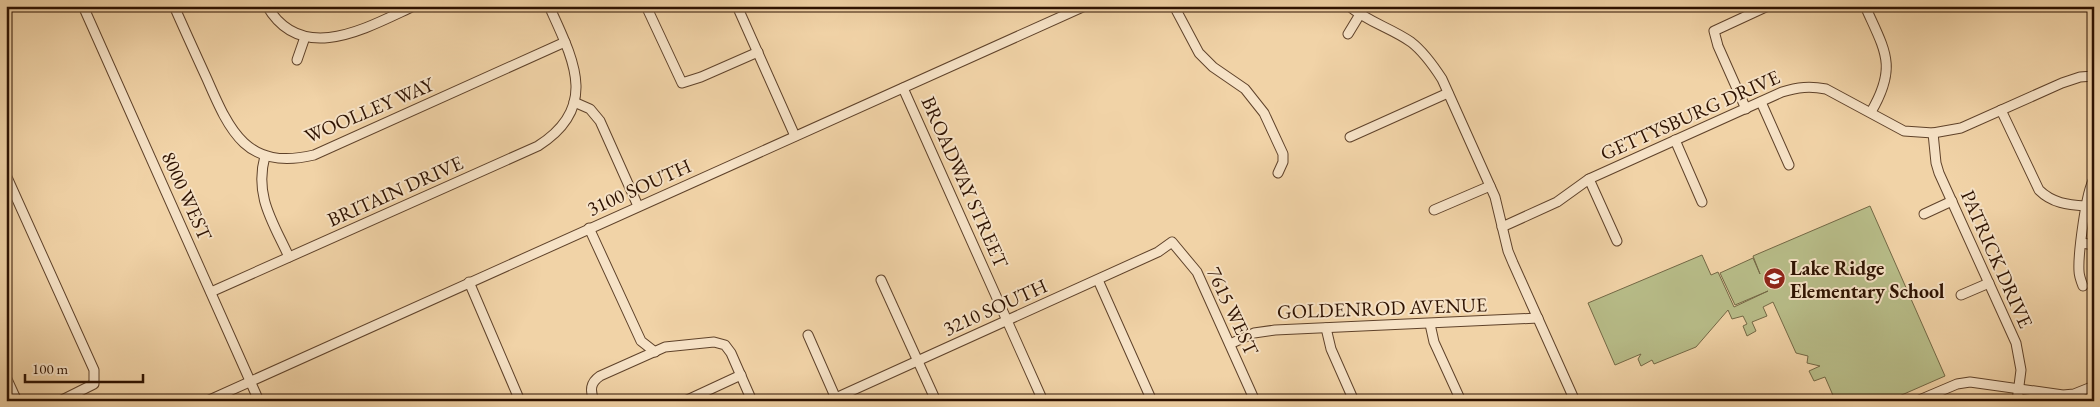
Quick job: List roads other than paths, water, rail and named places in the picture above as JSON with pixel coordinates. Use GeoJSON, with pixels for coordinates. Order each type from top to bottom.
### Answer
{"type":"FeatureCollection","features":[{"type":"Feature","properties":{"kind":"street","name":"8000 WEST"},"geometry":{"type":"LineString","coordinates":[[83,6],[259,401]]}},
{"type":"Feature","properties":{"kind":"street","name":"WOOLLEY WAY"},"geometry":{"type":"LineString","coordinates":[[174,6],[229,126],[244,144],[265,156],[283,159],[314,155],[565,42]]}},
{"type":"Feature","properties":{"kind":"street"},"geometry":{"type":"LineString","coordinates":[[267,6],[283,25],[305,37],[330,38],[345,36],[414,6]]}},
{"type":"Feature","properties":{"kind":"street"},"geometry":{"type":"LineString","coordinates":[[549,6],[576,72],[574,102],[590,109],[600,121],[638,206]]}},
{"type":"Feature","properties":{"kind":"street"},"geometry":{"type":"LineString","coordinates":[[646,6],[682,83],[701,77],[758,52]]}},
{"type":"Feature","properties":{"kind":"street"},"geometry":{"type":"LineString","coordinates":[[737,6],[795,136]]}},
{"type":"Feature","properties":{"kind":"street","name":"3100 SOUTH"},"geometry":{"type":"LineString","coordinates":[[208,401],[468,282],[903,88],[1063,11],[1085,6]]}},
{"type":"Feature","properties":{"kind":"street"},"geometry":{"type":"LineString","coordinates":[[1174,6],[1199,53],[1213,67],[1245,89],[1264,113],[1283,154],[1283,162],[1278,173]]}},
{"type":"Feature","properties":{"kind":"street"},"geometry":{"type":"LineString","coordinates":[[1349,6],[1359,15],[1412,43],[1431,63],[1448,93],[1490,186],[1499,211],[1508,251],[1575,401]]}},
{"type":"Feature","properties":{"kind":"street"},"geometry":{"type":"LineString","coordinates":[[1348,34],[1365,6]]}},
{"type":"Feature","properties":{"kind":"street"},"geometry":{"type":"LineString","coordinates":[[1746,109],[1718,46],[1714,31],[1768,6]]}},
{"type":"Feature","properties":{"kind":"street"},"geometry":{"type":"LineString","coordinates":[[1865,6],[1883,46],[1887,68],[1884,87],[1871,112]]}},
{"type":"Feature","properties":{"kind":"street"},"geometry":{"type":"LineString","coordinates":[[297,60],[305,37]]}},
{"type":"Feature","properties":{"kind":"street","name":"GETTYSBURG DRIVE"},"geometry":{"type":"LineString","coordinates":[[1502,227],[1558,202],[1589,179],[1761,102],[1797,88],[1812,87],[1838,94],[1904,131],[1933,133],[1961,128],[2062,83],[2080,77],[2094,76]]}},
{"type":"Feature","properties":{"kind":"street","name":"BROADWAY STREET"},"geometry":{"type":"LineString","coordinates":[[903,88],[1043,401]]}},
{"type":"Feature","properties":{"kind":"street"},"geometry":{"type":"LineString","coordinates":[[1350,137],[1448,93]]}},
{"type":"Feature","properties":{"kind":"street","name":"BRITAIN DRIVE"},"geometry":{"type":"LineString","coordinates":[[211,292],[538,146],[551,138],[561,127],[574,102]]}},
{"type":"Feature","properties":{"kind":"street"},"geometry":{"type":"LineString","coordinates":[[1761,102],[1788,165]]}},
{"type":"Feature","properties":{"kind":"street"},"geometry":{"type":"LineString","coordinates":[[2001,110],[2039,190],[2046,197],[2057,202],[2085,206]]}},
{"type":"Feature","properties":{"kind":"street","name":"PATRICK DRIVE"},"geometry":{"type":"LineString","coordinates":[[1933,133],[1936,163],[2018,351],[2022,370],[2017,401]]}},
{"type":"Feature","properties":{"kind":"street"},"geometry":{"type":"LineString","coordinates":[[1675,140],[1702,202]]}},
{"type":"Feature","properties":{"kind":"street"},"geometry":{"type":"LineString","coordinates":[[265,156],[262,170],[263,197],[289,257]]}},
{"type":"Feature","properties":{"kind":"street"},"geometry":{"type":"LineString","coordinates":[[6,175],[94,370],[94,384],[60,401]]}},
{"type":"Feature","properties":{"kind":"street"},"geometry":{"type":"LineString","coordinates":[[1589,179],[1617,241]]}},
{"type":"Feature","properties":{"kind":"street"},"geometry":{"type":"LineString","coordinates":[[2083,286],[2078,268],[2085,206],[2089,187],[2094,179]]}},
{"type":"Feature","properties":{"kind":"street"},"geometry":{"type":"LineString","coordinates":[[1434,210],[1490,186]]}},
{"type":"Feature","properties":{"kind":"street"},"geometry":{"type":"LineString","coordinates":[[1924,214],[1952,201]]}},
{"type":"Feature","properties":{"kind":"street"},"geometry":{"type":"LineString","coordinates":[[589,228],[640,341],[641,346],[636,360]]}},
{"type":"Feature","properties":{"kind":"street","name":"3210 SOUTH"},"geometry":{"type":"LineString","coordinates":[[834,400],[1158,252],[1172,242]]}},
{"type":"Feature","properties":{"kind":"street","name":"7615 WEST"},"geometry":{"type":"LineString","coordinates":[[1172,242],[1197,272],[1255,401]]}},
{"type":"Feature","properties":{"kind":"street"},"geometry":{"type":"LineString","coordinates":[[2082,243],[2094,244]]}},
{"type":"Feature","properties":{"kind":"street"},"geometry":{"type":"LineString","coordinates":[[881,280],[936,401]]}},
{"type":"Feature","properties":{"kind":"street"},"geometry":{"type":"LineString","coordinates":[[1098,280],[1152,401]]}},
{"type":"Feature","properties":{"kind":"street"},"geometry":{"type":"LineString","coordinates":[[468,282],[520,401]]}},
{"type":"Feature","properties":{"kind":"street"},"geometry":{"type":"LineString","coordinates":[[1961,295],[1989,283]]}},
{"type":"Feature","properties":{"kind":"street","name":"GOLDENROD AVENUE"},"geometry":{"type":"LineString","coordinates":[[1230,344],[1264,331],[1538,318]]}},
{"type":"Feature","properties":{"kind":"street"},"geometry":{"type":"LineString","coordinates":[[1430,324],[1434,342],[1460,401]]}},
{"type":"Feature","properties":{"kind":"street"},"geometry":{"type":"LineString","coordinates":[[1326,328],[1331,349],[1354,401]]}},
{"type":"Feature","properties":{"kind":"street"},"geometry":{"type":"LineString","coordinates":[[808,335],[834,400]]}},
{"type":"Feature","properties":{"kind":"street"},"geometry":{"type":"LineString","coordinates":[[640,341],[655,352]]}},
{"type":"Feature","properties":{"kind":"street"},"geometry":{"type":"LineString","coordinates":[[594,401],[590,389],[594,380],[665,347],[714,342],[721,343],[731,353],[752,401]]}},
{"type":"Feature","properties":{"kind":"street"},"geometry":{"type":"LineString","coordinates":[[685,401],[741,376]]}},
{"type":"Feature","properties":{"kind":"street"},"geometry":{"type":"LineString","coordinates":[[6,377],[17,401]]}},
{"type":"Feature","properties":{"kind":"street"},"geometry":{"type":"LineString","coordinates":[[1917,401],[1957,384],[1970,382],[2063,395],[2074,394],[2094,386]]}},
{"type":"Feature","properties":{"kind":"place","name":"Lake Ridge Elementary School"},"geometry":{"type":"Point","coordinates":[1774,279]}}]}
